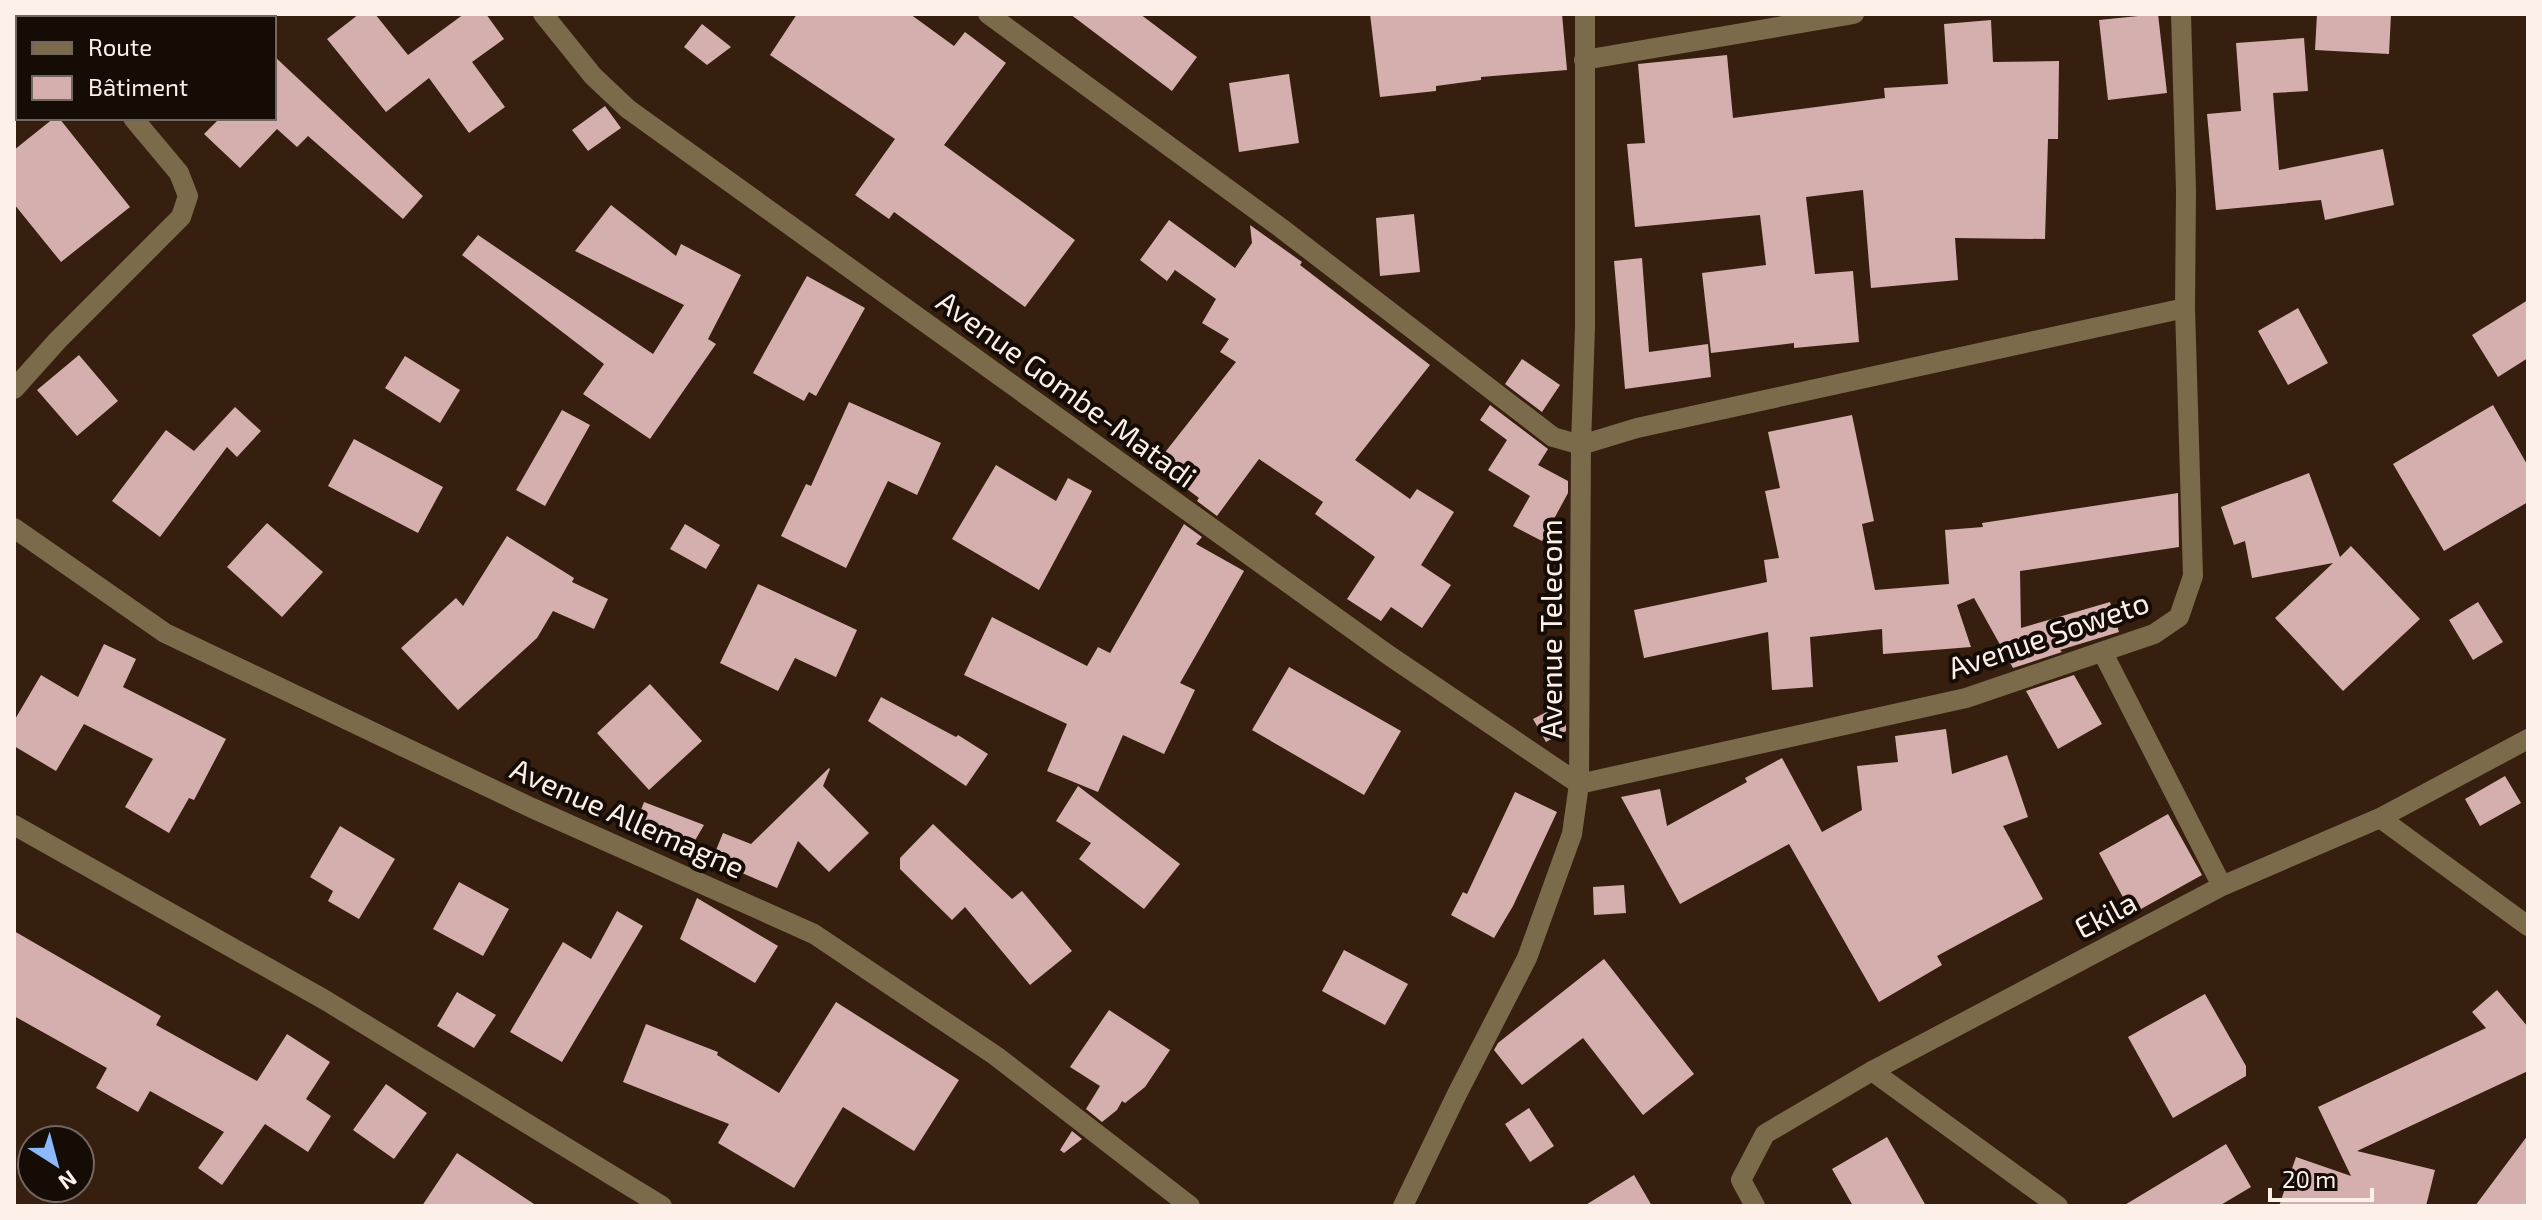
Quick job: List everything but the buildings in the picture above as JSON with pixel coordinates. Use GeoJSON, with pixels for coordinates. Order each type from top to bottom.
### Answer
{"type":"FeatureCollection","features":[{"type":"Feature","properties":{"kind":"street","name":"Avenue Gombe-Matadi"},"geometry":{"type":"LineString","coordinates":[[543,14],[593,76],[628,109],[1387,654],[1579,784]]}},
{"type":"Feature","properties":{"kind":"street"},"geometry":{"type":"LineString","coordinates":[[988,14],[1017,22],[1553,437],[1581,445],[1637,428],[2185,308]]}},
{"type":"Feature","properties":{"kind":"street","name":"Avenue Telecom"},"geometry":{"type":"LineString","coordinates":[[1403,1206],[1527,958],[1572,834],[1579,784],[1581,445],[1585,327],[1585,14]]}},
{"type":"Feature","properties":{"kind":"street"},"geometry":{"type":"LineString","coordinates":[[1584,60],[1854,14]]}},
{"type":"Feature","properties":{"kind":"street","name":"Avenue Soweto"},"geometry":{"type":"LineString","coordinates":[[1579,784],[1966,698],[2154,634],[2179,617],[2193,576],[2181,14]]}},
{"type":"Feature","properties":{"kind":"street"},"geometry":{"type":"LineString","coordinates":[[14,389],[58,340],[181,217],[188,196],[179,173],[135,120]]}},
{"type":"Feature","properties":{"kind":"street","name":"Avenue Allemagne"},"geometry":{"type":"LineString","coordinates":[[14,528],[165,633],[532,808],[814,934],[996,1056],[1190,1206]]}},
{"type":"Feature","properties":{"kind":"street"},"geometry":{"type":"LineString","coordinates":[[2103,653],[2222,886]]}},
{"type":"Feature","properties":{"kind":"street","name":"Ekila"},"geometry":{"type":"LineString","coordinates":[[1755,1206],[1741,1180],[1765,1134],[1872,1071],[2222,886],[2380,818],[2528,739]]}},
{"type":"Feature","properties":{"kind":"street"},"geometry":{"type":"LineString","coordinates":[[2380,818],[2528,926]]}},
{"type":"Feature","properties":{"kind":"street"},"geometry":{"type":"LineString","coordinates":[[14,825],[325,1000],[662,1206]]}},
{"type":"Feature","properties":{"kind":"street"},"geometry":{"type":"LineString","coordinates":[[1872,1071],[2058,1206]]}}]}
